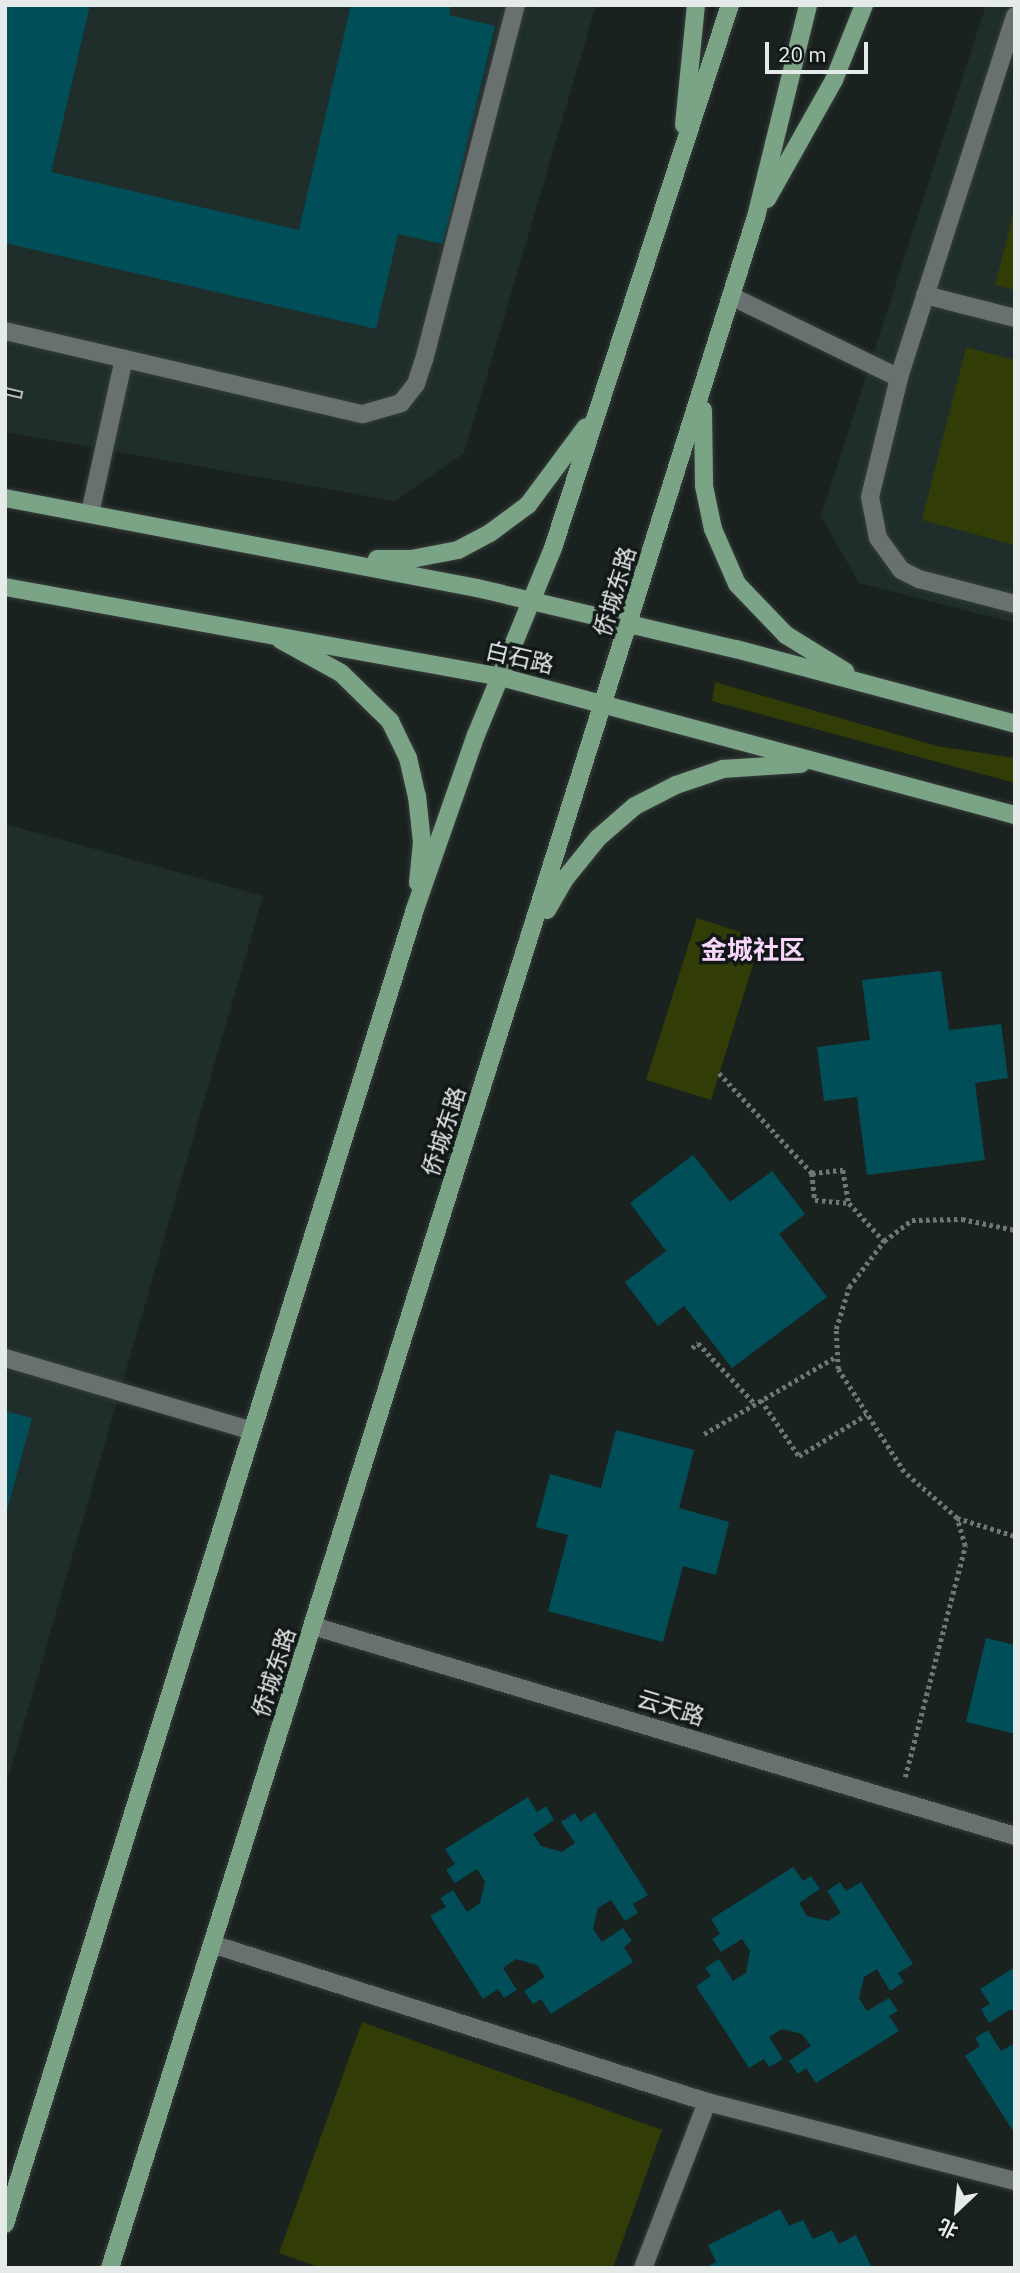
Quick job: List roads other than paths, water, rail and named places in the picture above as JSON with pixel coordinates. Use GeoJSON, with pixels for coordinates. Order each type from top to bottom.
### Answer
{"type":"FeatureCollection","features":[{"type":"Feature","properties":{"kind":"main road"},"geometry":{"type":"LineString","coordinates":[[683,149],[687,57],[696,5]]}},
{"type":"Feature","properties":{"kind":"main road"},"geometry":{"type":"LineString","coordinates":[[5,2224],[250,1430],[415,909],[501,677],[533,601],[601,404],[730,5]]}},
{"type":"Feature","properties":{"kind":"main road","name":"侨城东路"},"geometry":{"type":"LineString","coordinates":[[110,2268],[630,625],[756,217],[807,5]]}},
{"type":"Feature","properties":{"kind":"main road"},"geometry":{"type":"LineString","coordinates":[[756,217],[834,80],[864,5]]}},
{"type":"Feature","properties":{"kind":"main road"},"geometry":{"type":"LineString","coordinates":[[704,384],[704,486],[713,529],[737,584],[786,635],[874,686]]}},
{"type":"Feature","properties":{"kind":"main road"},"geometry":{"type":"LineString","coordinates":[[340,559],[411,559],[458,550],[490,533],[528,505],[564,461],[601,404]]}},
{"type":"Feature","properties":{"kind":"main road"},"geometry":{"type":"LineString","coordinates":[[5,498],[340,559],[533,601],[1015,724]]}},
{"type":"Feature","properties":{"kind":"main road","name":"白石路"},"geometry":{"type":"LineString","coordinates":[[5,587],[265,632],[501,677],[1015,815]]}},
{"type":"Feature","properties":{"kind":"main road"},"geometry":{"type":"LineString","coordinates":[[265,632],[341,673],[390,721],[408,758],[417,796],[422,842],[415,909]]}},
{"type":"Feature","properties":{"kind":"main road"},"geometry":{"type":"LineString","coordinates":[[529,941],[564,880],[598,838],[635,806],[676,785],[723,769],[781,763],[836,766]]}},
{"type":"Feature","properties":{"kind":"main road"},"geometry":{"type":"LineString","coordinates":[[5,2206],[17,2187]]}},
{"type":"Feature","properties":{"kind":"street"},"geometry":{"type":"LineString","coordinates":[[5,331],[363,414],[401,403],[416,384],[424,360],[516,5]]}},
{"type":"Feature","properties":{"kind":"street"},"geometry":{"type":"LineString","coordinates":[[1015,16],[1006,72],[925,295],[899,378],[873,474],[870,498],[878,538],[901,570],[919,579],[1015,604]]}},
{"type":"Feature","properties":{"kind":"street"},"geometry":{"type":"LineString","coordinates":[[925,295],[1015,318]]}},
{"type":"Feature","properties":{"kind":"street"},"geometry":{"type":"LineString","coordinates":[[731,296],[899,378]]}},
{"type":"Feature","properties":{"kind":"street"},"geometry":{"type":"LineString","coordinates":[[90,513],[124,359]]}},
{"type":"Feature","properties":{"kind":"street"},"geometry":{"type":"LineString","coordinates":[[5,1357],[250,1430]]}},
{"type":"Feature","properties":{"kind":"street","name":"云天路"},"geometry":{"type":"LineString","coordinates":[[313,1626],[1015,1836]]}},
{"type":"Feature","properties":{"kind":"street"},"geometry":{"type":"LineString","coordinates":[[212,1944],[707,2102],[1015,2181]]}},
{"type":"Feature","properties":{"kind":"street"},"geometry":{"type":"LineString","coordinates":[[643,2268],[707,2102]]}},
{"type":"Feature","properties":{"kind":"railway"},"geometry":{"type":"LineString","coordinates":[[5,391],[23,395]]}},
{"type":"Feature","properties":{"kind":"district","name":"金城社区"},"geometry":{"type":"Point","coordinates":[753,950]}}]}
